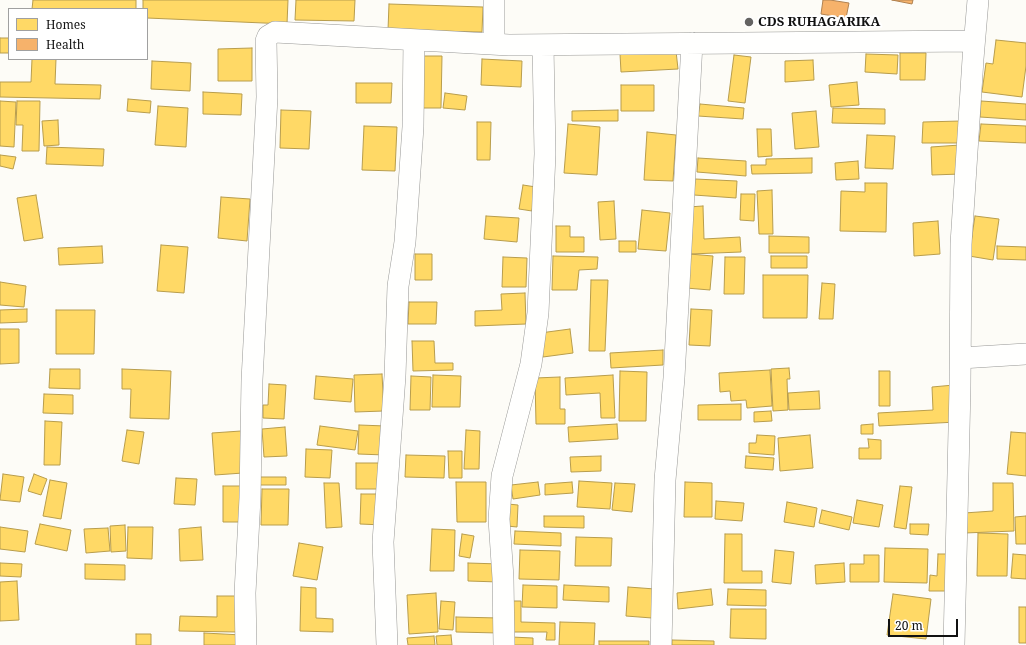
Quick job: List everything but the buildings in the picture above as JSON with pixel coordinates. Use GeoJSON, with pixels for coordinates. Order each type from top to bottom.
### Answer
{"type":"FeatureCollection","features":[{"type":"Feature","properties":{"kind":"street"},"geometry":{"type":"LineString","coordinates":[[494,0],[494,44]]}},
{"type":"Feature","properties":{"kind":"street"},"geometry":{"type":"LineString","coordinates":[[954,645],[961,244],[974,40],[978,0]]}},
{"type":"Feature","properties":{"kind":"street"},"geometry":{"type":"LineString","coordinates":[[246,645],[245,593],[250,498],[252,380],[267,97],[266,41],[268,36],[275,32],[494,44],[543,45],[974,40]]}},
{"type":"Feature","properties":{"kind":"street"},"geometry":{"type":"LineString","coordinates":[[387,645],[383,542],[395,376],[398,286],[405,242],[413,127],[414,40]]}},
{"type":"Feature","properties":{"kind":"street"},"geometry":{"type":"LineString","coordinates":[[661,645],[665,480],[674,378],[692,43]]}},
{"type":"Feature","properties":{"kind":"street"},"geometry":{"type":"LineString","coordinates":[[504,645],[503,578],[499,519],[502,476],[531,364],[538,313],[545,154],[543,45]]}},
{"type":"Feature","properties":{"kind":"street"},"geometry":{"type":"LineString","coordinates":[[960,358],[1026,354]]}},
{"type":"Feature","properties":{"kind":"place","name":"CDS RUHAGARIKA"},"geometry":{"type":"Point","coordinates":[749,22]}}]}
